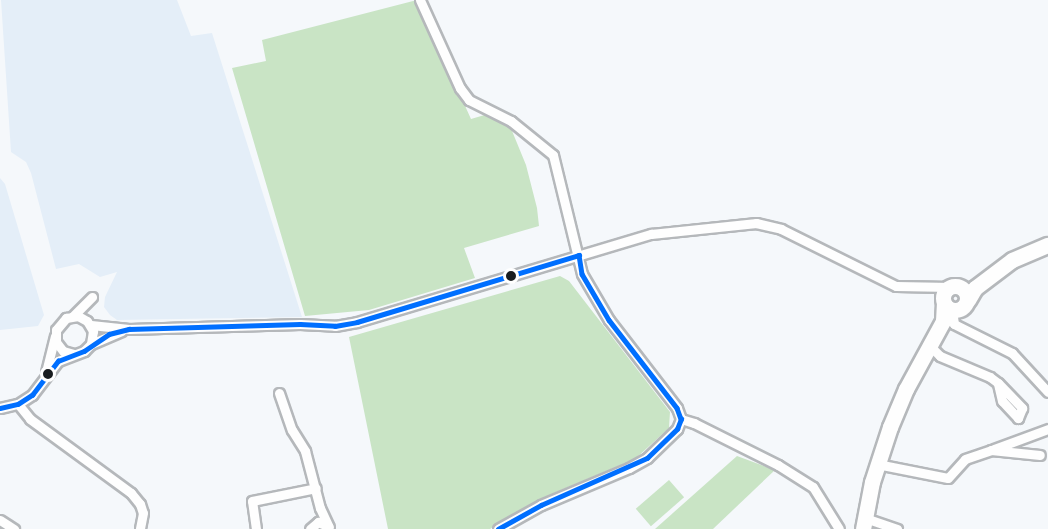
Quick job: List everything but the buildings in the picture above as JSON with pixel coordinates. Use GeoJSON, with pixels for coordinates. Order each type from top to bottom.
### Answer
{"type":"FeatureCollection","features":[{"type":"Feature","properties":{"kind":"main road"},"geometry":{"type":"LineString","coordinates":[[864,524],[878,464],[895,412],[953,300],[1025,254],[1048,244]]}},
{"type":"Feature","properties":{"kind":"street"},"geometry":{"type":"LineString","coordinates":[[420,0],[460,88],[469,100],[511,121],[553,154],[582,274],[609,320],[677,408],[681,419],[677,429],[647,458],[629,468],[541,505],[498,529]]}},
{"type":"Feature","properties":{"kind":"street"},"geometry":{"type":"LineString","coordinates":[[73,316],[89,323],[129,329],[300,324],[388,311],[651,234],[756,223],[782,230],[896,286],[930,288],[953,300],[954,324],[1012,353],[1048,392]]}},
{"type":"Feature","properties":{"kind":"street"},"geometry":{"type":"LineString","coordinates":[[46,374],[61,321],[73,316],[92,297],[89,323],[91,344]]}},
{"type":"Feature","properties":{"kind":"street"},"geometry":{"type":"LineString","coordinates":[[0,408],[18,404],[32,395],[58,361],[84,351],[91,344],[109,334],[129,329]]}},
{"type":"Feature","properties":{"kind":"street"},"geometry":{"type":"LineString","coordinates":[[55,336],[59,347],[74,354]]}},
{"type":"Feature","properties":{"kind":"street"},"geometry":{"type":"LineString","coordinates":[[930,345],[940,356],[990,377],[998,383]]}},
{"type":"Feature","properties":{"kind":"street"},"geometry":{"type":"LineString","coordinates":[[279,393],[292,430],[306,451],[329,527]]}},
{"type":"Feature","properties":{"kind":"street"},"geometry":{"type":"LineString","coordinates":[[18,404],[30,419],[131,493],[140,504],[143,513],[140,529]]}},
{"type":"Feature","properties":{"kind":"street"},"geometry":{"type":"LineString","coordinates":[[681,419],[745,449],[813,487],[839,529]]}},
{"type":"Feature","properties":{"kind":"street"},"geometry":{"type":"LineString","coordinates":[[878,464],[948,478],[965,459],[1048,429]]}},
{"type":"Feature","properties":{"kind":"street"},"geometry":{"type":"LineString","coordinates":[[991,450],[1040,455]]}},
{"type":"Feature","properties":{"kind":"street"},"geometry":{"type":"LineString","coordinates":[[256,529],[252,501],[316,488]]}},
{"type":"Feature","properties":{"kind":"street"},"geometry":{"type":"LineString","coordinates":[[0,520],[14,529]]}},
{"type":"Feature","properties":{"kind":"street"},"geometry":{"type":"LineString","coordinates":[[304,529],[321,522],[329,527]]}},
{"type":"Feature","properties":{"kind":"street"},"geometry":{"type":"LineString","coordinates":[[864,524],[897,529]]}},
{"type":"Feature","properties":{"kind":"shaded area"},"geometry":{"type":"Polygon","coordinates":[[[1,0],[177,0],[191,36],[212,33],[302,317],[117,320],[104,307],[105,297],[117,272],[100,277],[79,264],[56,269],[31,173],[26,162],[11,152],[1,0]]]}},
{"type":"Feature","properties":{"kind":"shaded area"},"geometry":{"type":"Polygon","coordinates":[[[0,178],[5,184],[44,315],[38,326],[0,330],[0,178]]]}},
{"type":"Feature","properties":{"kind":"green space"},"geometry":{"type":"Polygon","coordinates":[[[417,0],[471,119],[488,114],[510,126],[526,165],[539,226],[464,248],[475,278],[369,310],[305,316],[232,68],[266,61],[262,40],[417,0]]]}},
{"type":"Feature","properties":{"kind":"green space"},"geometry":{"type":"Polygon","coordinates":[[[560,276],[569,281],[670,412],[669,428],[635,459],[556,492],[490,529],[388,529],[349,337],[560,276]]]}},
{"type":"Feature","properties":{"kind":"green space"},"geometry":{"type":"Polygon","coordinates":[[[737,456],[775,470],[713,529],[655,529],[737,456]]]}},
{"type":"Feature","properties":{"kind":"green space"},"geometry":{"type":"Polygon","coordinates":[[[669,480],[684,497],[651,526],[636,509],[669,480]]]}},
{"type":"Feature","properties":{"kind":"transit line"},"geometry":{"type":"LineString","coordinates":[[579,255],[582,274],[609,320],[677,408],[681,419]]}},
{"type":"Feature","properties":{"kind":"transit line"},"geometry":{"type":"LineString","coordinates":[[0,408],[18,404],[32,395],[58,361],[84,351],[109,334],[129,329],[300,324],[335,326],[357,322],[579,255]]}},
{"type":"Feature","properties":{"kind":"transit line"},"geometry":{"type":"LineString","coordinates":[[498,529],[541,505],[647,458],[677,429],[681,419]]}}]}
